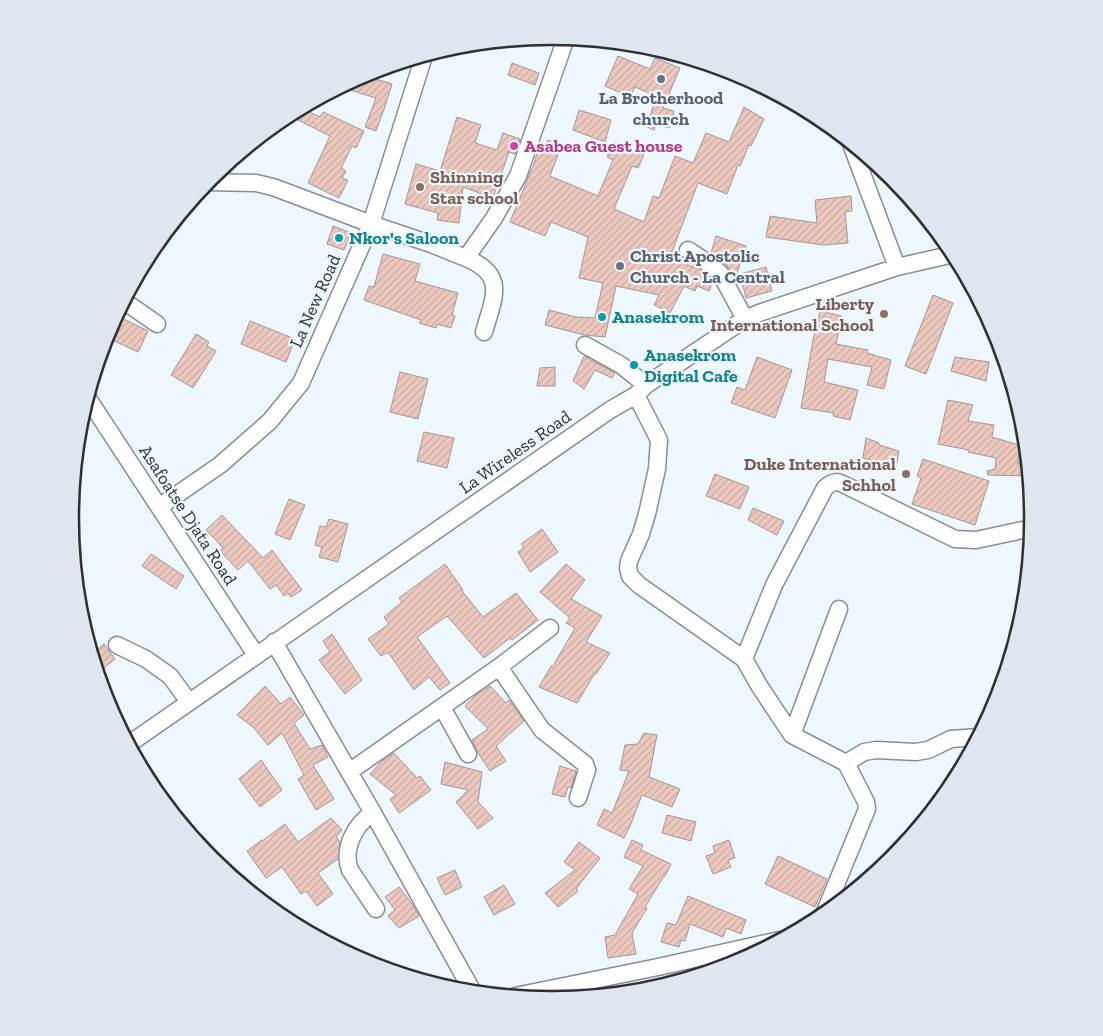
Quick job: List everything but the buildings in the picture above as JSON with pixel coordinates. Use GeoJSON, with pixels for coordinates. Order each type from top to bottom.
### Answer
{"type":"FeatureCollection","features":[{"type":"Feature","properties":{"kind":"street"},"geometry":{"type":"LineString","coordinates":[[466,258],[494,218],[518,176],[563,45]]}},
{"type":"Feature","properties":{"kind":"street","name":"La New Road"},"geometry":{"type":"LineString","coordinates":[[160,507],[220,465],[270,421],[301,383],[371,224],[422,63]]}},
{"type":"Feature","properties":{"kind":"street"},"geometry":{"type":"LineString","coordinates":[[856,156],[897,267]]}},
{"type":"Feature","properties":{"kind":"street"},"geometry":{"type":"LineString","coordinates":[[219,182],[256,184],[273,187],[479,263],[490,273],[496,290],[484,332]]}},
{"type":"Feature","properties":{"kind":"street"},"geometry":{"type":"LineString","coordinates":[[688,250],[720,273],[745,319]]}},
{"type":"Feature","properties":{"kind":"street","name":"La Wireless Road"},"geometry":{"type":"LineString","coordinates":[[134,740],[274,642],[745,319],[897,267],[946,256]]}},
{"type":"Feature","properties":{"kind":"street"},"geometry":{"type":"LineString","coordinates":[[129,305],[157,324]]}},
{"type":"Feature","properties":{"kind":"street"},"geometry":{"type":"LineString","coordinates":[[585,345],[621,365],[641,390],[659,440],[658,469],[641,534],[629,561],[630,576],[638,585],[744,659],[792,735],[846,762],[866,802],[867,808],[830,900]]}},
{"type":"Feature","properties":{"kind":"street","name":"Asafoatse Djata Road"},"geometry":{"type":"LineString","coordinates":[[93,406],[256,655]]}},
{"type":"Feature","properties":{"kind":"street"},"geometry":{"type":"LineString","coordinates":[[744,659],[774,585],[825,488],[831,483],[838,482],[847,486],[955,539],[976,540],[1024,530]]}},
{"type":"Feature","properties":{"kind":"street"},"geometry":{"type":"LineString","coordinates":[[792,735],[840,609]]}},
{"type":"Feature","properties":{"kind":"street"},"geometry":{"type":"LineString","coordinates":[[349,772],[499,667],[550,628]]}},
{"type":"Feature","properties":{"kind":"street"},"geometry":{"type":"LineString","coordinates":[[274,642],[373,813],[468,983]]}},
{"type":"Feature","properties":{"kind":"street"},"geometry":{"type":"LineString","coordinates":[[117,645],[146,659],[170,676],[189,702]]}},
{"type":"Feature","properties":{"kind":"street"},"geometry":{"type":"LineString","coordinates":[[499,667],[542,730],[585,764],[587,770],[578,798]]}},
{"type":"Feature","properties":{"kind":"street"},"geometry":{"type":"LineString","coordinates":[[442,707],[468,754]]}},
{"type":"Feature","properties":{"kind":"street"},"geometry":{"type":"LineString","coordinates":[[846,762],[864,752],[876,750],[916,752],[928,750],[951,739],[970,738]]}},
{"type":"Feature","properties":{"kind":"street"},"geometry":{"type":"LineString","coordinates":[[373,813],[365,818],[357,827],[351,838],[348,864],[376,909]]}},
{"type":"Feature","properties":{"kind":"street"},"geometry":{"type":"LineString","coordinates":[[542,991],[752,946]]}},
{"type":"Feature","properties":{"kind":"place","name":"La Brotherhood church"},"geometry":{"type":"Point","coordinates":[661,79]}},
{"type":"Feature","properties":{"kind":"place","name":"Asabea Guest house"},"geometry":{"type":"Point","coordinates":[514,146]}},
{"type":"Feature","properties":{"kind":"place","name":"Shinning Star school"},"geometry":{"type":"Point","coordinates":[420,187]}},
{"type":"Feature","properties":{"kind":"place","name":"Nkor's Saloon"},"geometry":{"type":"Point","coordinates":[339,238]}},
{"type":"Feature","properties":{"kind":"place","name":"Christ Apostolic Church - La Central"},"geometry":{"type":"Point","coordinates":[620,266]}},
{"type":"Feature","properties":{"kind":"place","name":"Liberty International School"},"geometry":{"type":"Point","coordinates":[884,314]}},
{"type":"Feature","properties":{"kind":"place","name":"Anasekrom"},"geometry":{"type":"Point","coordinates":[602,317]}},
{"type":"Feature","properties":{"kind":"place","name":"Anasekrom Digital Cafe"},"geometry":{"type":"Point","coordinates":[634,365]}},
{"type":"Feature","properties":{"kind":"place","name":"Duke International Schhol"},"geometry":{"type":"Point","coordinates":[906,474]}}]}
